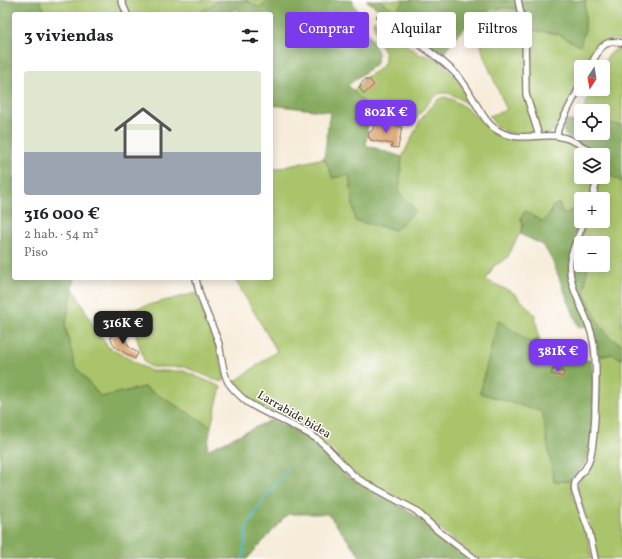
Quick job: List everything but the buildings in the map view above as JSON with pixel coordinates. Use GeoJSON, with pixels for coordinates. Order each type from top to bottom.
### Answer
{"type":"FeatureCollection","features":[{"type":"Feature","properties":{"kind":"street"},"geometry":{"type":"LineString","coordinates":[[121,0],[126,12]]}},
{"type":"Feature","properties":{"kind":"street"},"geometry":{"type":"LineString","coordinates":[[518,0],[525,34],[526,94],[539,136]]}},
{"type":"Feature","properties":{"kind":"street"},"geometry":{"type":"LineString","coordinates":[[594,60],[604,45],[615,41],[622,43]]}},
{"type":"Feature","properties":{"kind":"street"},"geometry":{"type":"LineString","coordinates":[[424,48],[457,74],[485,118],[495,129],[505,135],[514,137],[557,136],[575,142],[584,148]]}},
{"type":"Feature","properties":{"kind":"street"},"geometry":{"type":"LineString","coordinates":[[557,136],[558,129],[575,96]]}},
{"type":"Feature","properties":{"kind":"street"},"geometry":{"type":"LineString","coordinates":[[581,228],[570,260],[570,271],[572,286],[590,327],[593,340],[595,362],[594,429],[590,460],[574,482],[574,492],[589,531],[595,559]]}},
{"type":"Feature","properties":{"kind":"street","name":"Larrabide bidea"},"geometry":{"type":"LineString","coordinates":[[197,280],[202,300],[219,344],[222,365],[232,387],[248,402],[316,438],[328,447],[346,469],[358,479],[415,510],[437,530],[475,559]]}},
{"type":"Feature","properties":{"kind":"green space"},"geometry":{"type":"Polygon","coordinates":[[[0,0],[39,0],[46,12],[12,12],[12,280],[75,280],[65,326],[75,366],[101,397],[144,387],[211,426],[207,450],[271,420],[302,433],[325,450],[348,477],[411,512],[444,542],[467,559],[362,559],[328,514],[288,514],[247,559],[0,559],[0,0]]]}},
{"type":"Feature","properties":{"kind":"green space"},"geometry":{"type":"Polygon","coordinates":[[[39,0],[220,0],[201,12],[46,12],[39,0]]]}},
{"type":"Feature","properties":{"kind":"green space"},"geometry":{"type":"Polygon","coordinates":[[[220,0],[245,0],[260,8],[269,0],[352,0],[358,12],[285,12],[285,48],[369,48],[369,35],[378,53],[377,63],[348,85],[369,108],[366,145],[402,157],[399,193],[416,210],[396,230],[355,221],[349,175],[333,178],[324,158],[330,112],[273,105],[273,12],[241,12],[237,7],[229,12],[201,12],[220,0]]]}},
{"type":"Feature","properties":{"kind":"green space"},"geometry":{"type":"Polygon","coordinates":[[[245,0],[269,0],[260,8],[245,0]]]}},
{"type":"Feature","properties":{"kind":"green space"},"geometry":{"type":"Polygon","coordinates":[[[366,0],[379,0],[395,11],[405,0],[585,0],[585,30],[580,46],[558,34],[532,30],[532,12],[522,12],[521,8],[493,8],[486,12],[464,12],[464,29],[456,36],[456,12],[382,12],[366,0]]]}},
{"type":"Feature","properties":{"kind":"green space"},"geometry":{"type":"Polygon","coordinates":[[[379,0],[405,0],[395,11],[379,0]]]}},
{"type":"Feature","properties":{"kind":"green space"},"geometry":{"type":"Polygon","coordinates":[[[585,0],[622,0],[622,41],[609,40],[604,42],[590,60],[574,60],[574,91],[555,129],[550,133],[520,135],[506,132],[497,127],[489,116],[507,110],[484,57],[482,48],[532,48],[532,30],[558,34],[579,45],[585,30],[585,0]]]}},
{"type":"Feature","properties":{"kind":"green space"},"geometry":{"type":"Polygon","coordinates":[[[237,7],[241,12],[229,12],[237,7]]]}},
{"type":"Feature","properties":{"kind":"green space"},"geometry":{"type":"Polygon","coordinates":[[[493,8],[516,8],[517,12],[486,12],[493,8]]]}},
{"type":"Feature","properties":{"kind":"green space"},"geometry":{"type":"Polygon","coordinates":[[[374,20],[377,22],[377,34],[373,24],[374,20]]]}},
{"type":"Feature","properties":{"kind":"green space"},"geometry":{"type":"Polygon","coordinates":[[[383,48],[411,48],[420,55],[439,61],[464,88],[482,117],[460,99],[448,93],[437,95],[414,121],[399,113],[369,108],[353,91],[366,77],[381,68],[385,61],[385,54],[383,48]]]}},
{"type":"Feature","properties":{"kind":"green space"},"geometry":{"type":"Polygon","coordinates":[[[432,48],[448,48],[443,56],[432,48]]]}},
{"type":"Feature","properties":{"kind":"green space"},"geometry":{"type":"Polygon","coordinates":[[[617,49],[622,50],[622,125],[610,124],[610,104],[586,104],[589,96],[610,96],[610,60],[606,60],[617,49]]]}},
{"type":"Feature","properties":{"kind":"green space"},"geometry":{"type":"Polygon","coordinates":[[[445,97],[461,104],[495,132],[509,138],[557,138],[568,141],[580,148],[574,148],[574,184],[594,184],[591,192],[574,192],[574,209],[563,215],[559,204],[552,207],[550,214],[543,222],[525,211],[521,218],[523,227],[507,258],[494,266],[486,280],[514,293],[535,315],[539,338],[531,343],[498,320],[480,393],[543,412],[554,482],[570,481],[588,540],[592,559],[478,559],[428,520],[420,510],[370,484],[349,470],[335,452],[240,393],[233,383],[277,351],[235,280],[273,280],[273,170],[324,158],[333,178],[349,175],[399,193],[402,157],[421,119],[436,101],[445,97]]]}},
{"type":"Feature","properties":{"kind":"green space"},"geometry":{"type":"Polygon","coordinates":[[[566,121],[574,122],[574,140],[610,140],[610,124],[622,125],[622,182],[610,175],[610,148],[586,148],[565,135],[563,128],[566,121]]]}},
{"type":"Feature","properties":{"kind":"green space"},"geometry":{"type":"Polygon","coordinates":[[[610,175],[622,182],[622,345],[610,338],[598,322],[584,291],[587,272],[610,272],[610,236],[581,236],[583,228],[610,228],[610,192],[596,192],[597,184],[610,184],[610,175]]]}},
{"type":"Feature","properties":{"kind":"green space"},"geometry":{"type":"Polygon","coordinates":[[[559,203],[563,215],[574,209],[574,228],[578,228],[574,236],[574,272],[587,272],[584,291],[598,322],[610,338],[622,345],[622,359],[611,354],[599,357],[594,330],[587,326],[579,328],[552,260],[543,245],[520,234],[523,227],[521,218],[525,211],[543,222],[550,214],[552,207],[559,203]]]}},
{"type":"Feature","properties":{"kind":"green space"},"geometry":{"type":"Polygon","coordinates":[[[73,288],[93,325],[108,347],[151,371],[184,371],[221,387],[211,426],[144,387],[101,397],[75,366],[65,326],[73,288]]]}},
{"type":"Feature","properties":{"kind":"green space"},"geometry":{"type":"Polygon","coordinates":[[[196,293],[216,345],[225,380],[221,382],[185,367],[151,367],[145,363],[128,310],[196,293]]]}},
{"type":"Feature","properties":{"kind":"green space"},"geometry":{"type":"Polygon","coordinates":[[[498,320],[531,343],[539,338],[545,351],[559,360],[591,360],[593,408],[590,445],[585,462],[570,481],[554,482],[542,412],[480,393],[498,320]]]}},
{"type":"Feature","properties":{"kind":"green space"},"geometry":{"type":"Polygon","coordinates":[[[612,354],[622,359],[622,559],[597,559],[593,534],[577,492],[579,482],[589,466],[593,456],[597,432],[599,407],[599,357],[612,354]]]}},
{"type":"Feature","properties":{"kind":"waterway"},"geometry":{"type":"LineString","coordinates":[[243,559],[247,527],[265,498],[288,468]]}}]}
